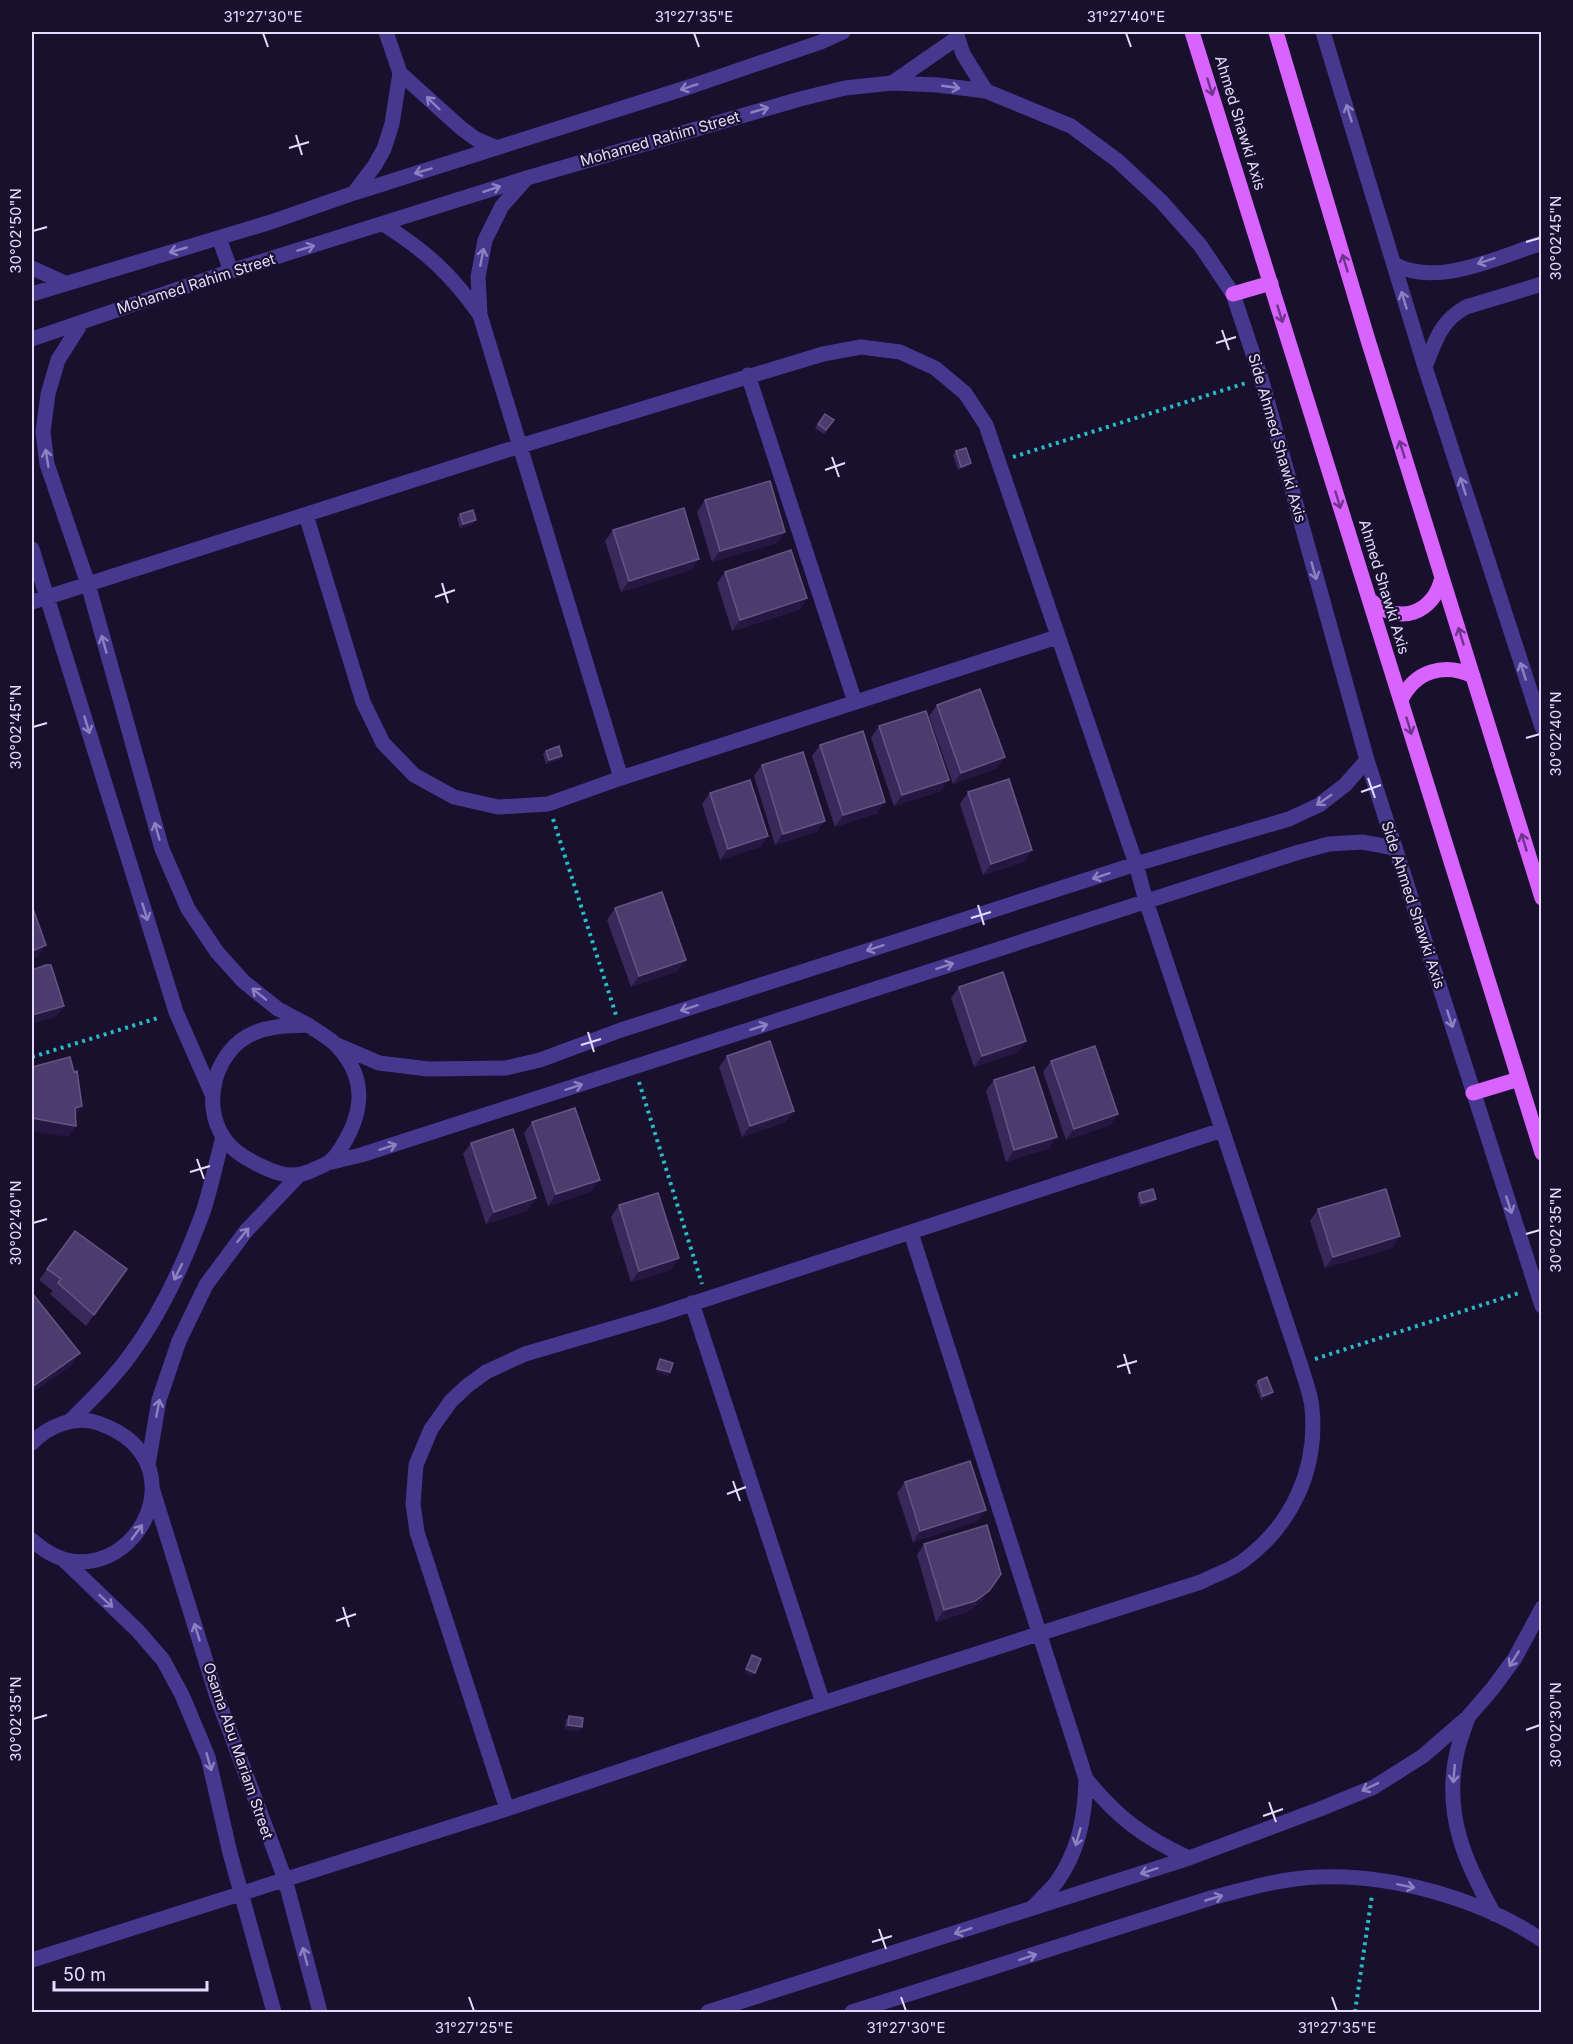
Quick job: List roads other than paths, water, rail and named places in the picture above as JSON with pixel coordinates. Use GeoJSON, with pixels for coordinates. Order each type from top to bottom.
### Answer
{"type":"FeatureCollection","features":[{"type":"Feature","properties":{"kind":"main road","name":"Ahmed Shawki Axis"},"geometry":{"type":"LineString","coordinates":[[1192,32],[1542,1153]]}},
{"type":"Feature","properties":{"kind":"main road"},"geometry":{"type":"LineString","coordinates":[[1276,32],[1368,340],[1542,898]]}},
{"type":"Feature","properties":{"kind":"main road"},"geometry":{"type":"LineString","coordinates":[[1233,294],[1271,283]]}},
{"type":"Feature","properties":{"kind":"main road"},"geometry":{"type":"LineString","coordinates":[[1370,600],[1388,613],[1409,614],[1419,611],[1435,597],[1442,577]]}},
{"type":"Feature","properties":{"kind":"main road"},"geometry":{"type":"LineString","coordinates":[[1401,700],[1411,684],[1427,673],[1445,668],[1473,676]]}},
{"type":"Feature","properties":{"kind":"main road"},"geometry":{"type":"LineString","coordinates":[[1473,1093],[1519,1079]]}},
{"type":"Feature","properties":{"kind":"street"},"geometry":{"type":"LineString","coordinates":[[354,193],[384,149],[392,124],[400,73],[386,32]]}},
{"type":"Feature","properties":{"kind":"street"},"geometry":{"type":"LineString","coordinates":[[32,294],[219,238],[692,86],[822,42],[843,32]]}},
{"type":"Feature","properties":{"kind":"street"},"geometry":{"type":"LineString","coordinates":[[1323,32],[1425,367],[1542,727]]}},
{"type":"Feature","properties":{"kind":"street"},"geometry":{"type":"LineString","coordinates":[[892,83],[956,35],[969,64],[986,91]]}},
{"type":"Feature","properties":{"kind":"street"},"geometry":{"type":"LineString","coordinates":[[400,73],[461,128],[476,139],[497,148]]}},
{"type":"Feature","properties":{"kind":"street","name":"Mohamed Rahim Street"},"geometry":{"type":"LineString","coordinates":[[32,339],[231,271],[527,178],[845,87],[892,83],[938,85],[986,91],[1071,126],[1118,161],[1161,201],[1192,237],[1233,294]]}},
{"type":"Feature","properties":{"kind":"street"},"geometry":{"type":"LineString","coordinates":[[527,178],[502,206],[485,240],[478,277],[480,315],[621,778]]}},
{"type":"Feature","properties":{"kind":"street"},"geometry":{"type":"LineString","coordinates":[[383,224],[412,242],[438,263],[460,287],[480,315]]}},
{"type":"Feature","properties":{"kind":"street"},"geometry":{"type":"LineString","coordinates":[[219,238],[231,271]]}},
{"type":"Feature","properties":{"kind":"street"},"geometry":{"type":"LineString","coordinates":[[1394,264],[1413,272],[1440,274],[1542,243]]}},
{"type":"Feature","properties":{"kind":"street"},"geometry":{"type":"LineString","coordinates":[[32,268],[65,283]]}},
{"type":"Feature","properties":{"kind":"street"},"geometry":{"type":"LineString","coordinates":[[1425,367],[1441,330],[1456,312],[1542,284]]}},
{"type":"Feature","properties":{"kind":"street","name":"Side Ahmed Shawki Axis"},"geometry":{"type":"LineString","coordinates":[[1233,294],[1261,378],[1367,760],[1542,1306]]}},
{"type":"Feature","properties":{"kind":"street"},"geometry":{"type":"LineString","coordinates":[[82,322],[58,360],[48,394],[43,432],[47,464],[88,584],[162,849],[188,909],[217,952],[243,981],[278,1009],[308,1025],[337,1045],[378,1063],[428,1069],[506,1068],[540,1060],[621,1030],[1136,864],[1289,819],[1319,804],[1345,785],[1367,760]]}},
{"type":"Feature","properties":{"kind":"street"},"geometry":{"type":"LineString","coordinates":[[32,602],[748,375],[823,354],[861,348],[900,352],[935,368],[965,393],[986,425],[1136,864],[1146,901],[1300,1364],[1312,1407],[1312,1452],[1299,1495],[1275,1532],[1242,1562],[1201,1582],[1040,1635],[823,1702],[507,1809],[32,1960]]}},
{"type":"Feature","properties":{"kind":"street"},"geometry":{"type":"LineString","coordinates":[[748,375],[855,702]]}},
{"type":"Feature","properties":{"kind":"street"},"geometry":{"type":"LineString","coordinates":[[306,515],[363,702],[383,742],[414,775],[454,797],[498,807],[548,804],[621,778],[1057,637]]}},
{"type":"Feature","properties":{"kind":"street"},"geometry":{"type":"LineString","coordinates":[[32,549],[176,1012],[212,1094],[214,1117],[223,1137],[239,1156],[276,1174],[299,1175],[332,1162],[361,1155],[1329,844],[1362,842],[1395,848]]}},
{"type":"Feature","properties":{"kind":"street"},"geometry":{"type":"LineString","coordinates":[[212,1094],[218,1070],[232,1049],[253,1034],[277,1026],[308,1025]]}},
{"type":"Feature","properties":{"kind":"street"},"geometry":{"type":"LineString","coordinates":[[332,1162],[348,1138],[358,1114],[359,1090],[352,1065],[337,1045]]}},
{"type":"Feature","properties":{"kind":"street"},"geometry":{"type":"LineString","coordinates":[[507,1809],[417,1532],[412,1504],[416,1465],[431,1429],[444,1410],[467,1386],[486,1372],[525,1354],[911,1233],[1222,1130]]}},
{"type":"Feature","properties":{"kind":"street"},"geometry":{"type":"LineString","coordinates":[[69,1422],[107,1383],[131,1354],[150,1324],[179,1270],[203,1210],[223,1137]]}},
{"type":"Feature","properties":{"kind":"street"},"geometry":{"type":"LineString","coordinates":[[148,1465],[159,1400],[179,1341],[206,1285],[246,1231],[299,1175]]}},
{"type":"Feature","properties":{"kind":"street"},"geometry":{"type":"LineString","coordinates":[[911,1233],[1086,1779],[1085,1815],[1074,1851],[1056,1883],[1031,1909]]}},
{"type":"Feature","properties":{"kind":"street"},"geometry":{"type":"LineString","coordinates":[[699,1301],[823,1702]]}},
{"type":"Feature","properties":{"kind":"street"},"geometry":{"type":"LineString","coordinates":[[34,1438],[53,1426],[69,1422],[94,1421],[117,1429],[136,1445],[148,1465]]}},
{"type":"Feature","properties":{"kind":"street","name":"Osama Abu Mariam Street"},"geometry":{"type":"LineString","coordinates":[[148,1465],[153,1491],[217,1697],[285,1879],[320,2013]]}},
{"type":"Feature","properties":{"kind":"street"},"geometry":{"type":"LineString","coordinates":[[35,1546],[64,1560],[90,1561],[114,1554],[135,1538],[148,1516],[153,1491]]}},
{"type":"Feature","properties":{"kind":"street","name":"Osama Abu Mariam Street"},"geometry":{"type":"LineString","coordinates":[[64,1560],[138,1631],[163,1660],[182,1695],[208,1757],[230,1853],[274,2013]]}},
{"type":"Feature","properties":{"kind":"street"},"geometry":{"type":"LineString","coordinates":[[710,2012],[1189,1858],[1320,1809],[1374,1786],[1423,1756],[1468,1717],[1515,1658],[1542,1608]]}},
{"type":"Feature","properties":{"kind":"street"},"geometry":{"type":"LineString","coordinates":[[1468,1717],[1456,1757],[1452,1798],[1458,1838],[1473,1877],[1494,1914]]}},
{"type":"Feature","properties":{"kind":"street"},"geometry":{"type":"LineString","coordinates":[[1086,1779],[1131,1827],[1159,1845],[1189,1858]]}},
{"type":"Feature","properties":{"kind":"street"},"geometry":{"type":"LineString","coordinates":[[852,2013],[1211,1898],[1264,1884],[1319,1877],[1374,1879],[1435,1892],[1494,1914],[1542,1940]]}}]}
